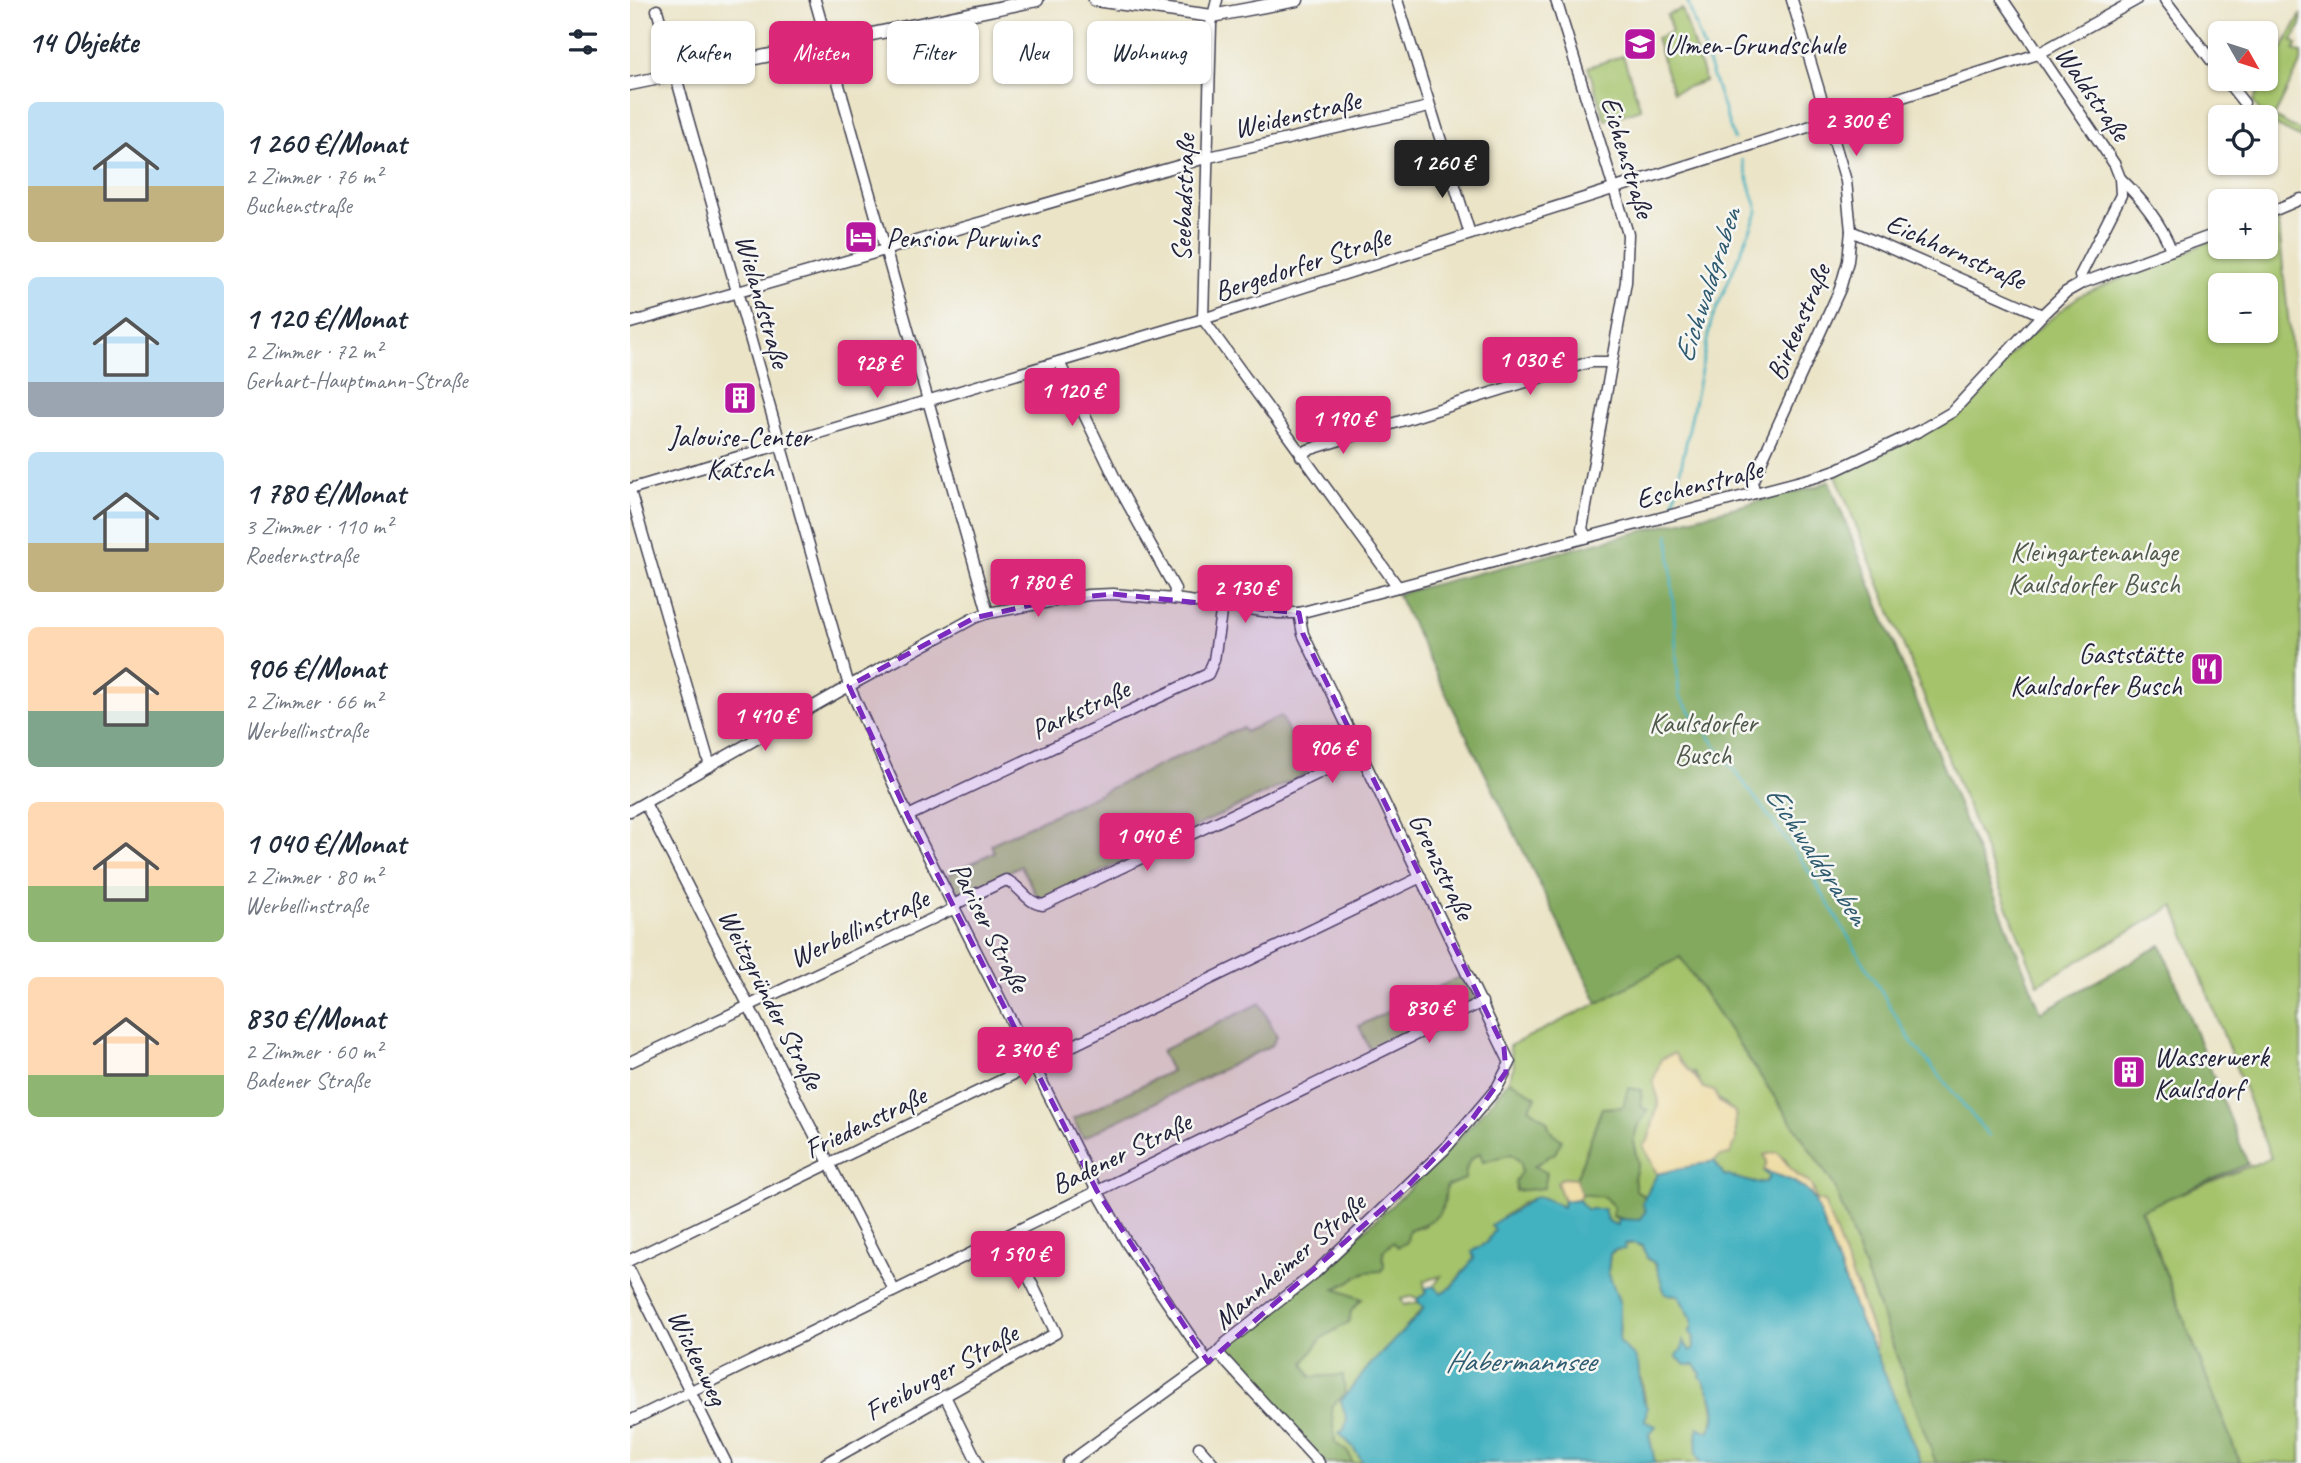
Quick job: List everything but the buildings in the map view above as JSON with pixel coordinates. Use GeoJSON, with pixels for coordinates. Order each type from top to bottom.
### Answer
{"type":"FeatureCollection","features":[{"type":"Feature","properties":{"kind":"street"},"geometry":{"type":"LineString","coordinates":[[815,0],[821,21]]}},
{"type":"Feature","properties":{"kind":"street"},"geometry":{"type":"LineString","coordinates":[[873,34],[1037,0]]}},
{"type":"Feature","properties":{"kind":"street"},"geometry":{"type":"LineString","coordinates":[[1095,0],[1212,16],[1297,0]]}},
{"type":"Feature","properties":{"kind":"street","name":"Seebadstraße"},"geometry":{"type":"LineString","coordinates":[[1203,319],[1212,16],[1217,0]]}},
{"type":"Feature","properties":{"kind":"street"},"geometry":{"type":"LineString","coordinates":[[1397,0],[1470,234]]}},
{"type":"Feature","properties":{"kind":"street","name":"Eichenstraße"},"geometry":{"type":"LineString","coordinates":[[1556,0],[1629,234],[1620,317],[1582,529],[1586,536]]}},
{"type":"Feature","properties":{"kind":"street","name":"Birkenstraße"},"geometry":{"type":"LineString","coordinates":[[1755,492],[1752,482],[1840,289],[1848,261],[1852,231],[1846,181],[1792,0]]}},
{"type":"Feature","properties":{"kind":"street","name":"Waldstraße"},"geometry":{"type":"LineString","coordinates":[[2003,0],[2115,165],[2120,178],[2121,194],[2080,276],[2082,283]]}},
{"type":"Feature","properties":{"kind":"street","name":"Bergedorfer Straße"},"geometry":{"type":"LineString","coordinates":[[630,490],[1203,319],[2038,54],[2136,0]]}},
{"type":"Feature","properties":{"kind":"street"},"geometry":{"type":"LineString","coordinates":[[2165,0],[2208,56]]}},
{"type":"Feature","properties":{"kind":"street","name":"Wielandstraße"},"geometry":{"type":"LineString","coordinates":[[657,10],[660,21]]}},
{"type":"Feature","properties":{"kind":"street"},"geometry":{"type":"LineString","coordinates":[[630,84],[651,80]]}},
{"type":"Feature","properties":{"kind":"street","name":"Wielandstraße"},"geometry":{"type":"LineString","coordinates":[[679,84],[849,685]]}},
{"type":"Feature","properties":{"kind":"street"},"geometry":{"type":"LineString","coordinates":[[840,84],[988,613]]}},
{"type":"Feature","properties":{"kind":"street"},"geometry":{"type":"LineString","coordinates":[[2234,91],[2244,103]]}},
{"type":"Feature","properties":{"kind":"street","name":"Weidenstraße"},"geometry":{"type":"LineString","coordinates":[[630,323],[1209,157],[1429,107]]}},
{"type":"Feature","properties":{"kind":"street","name":"Waldstraße"},"geometry":{"type":"LineString","coordinates":[[2120,178],[2133,191],[2168,239],[2172,250]]}},
{"type":"Feature","properties":{"kind":"street"},"geometry":{"type":"LineString","coordinates":[[2278,209],[2301,199]]}},
{"type":"Feature","properties":{"kind":"street","name":"Eichhornstraße"},"geometry":{"type":"LineString","coordinates":[[1852,231],[2042,316]]}},
{"type":"Feature","properties":{"kind":"street","name":"Eschenstraße"},"geometry":{"type":"LineString","coordinates":[[630,811],[849,685],[988,613],[1088,594],[1114,594],[1268,612],[1299,613],[1836,470],[1921,430],[1952,412],[2066,292],[2082,283],[2208,237]]}},
{"type":"Feature","properties":{"kind":"street"},"geometry":{"type":"LineString","coordinates":[[1203,319],[1398,587]]}},
{"type":"Feature","properties":{"kind":"street"},"geometry":{"type":"LineString","coordinates":[[1059,362],[1122,493],[1175,589],[1174,599]]}},
{"type":"Feature","properties":{"kind":"street"},"geometry":{"type":"LineString","coordinates":[[1301,456],[1308,450],[1590,362],[1610,362]]}},
{"type":"Feature","properties":{"kind":"street"},"geometry":{"type":"LineString","coordinates":[[630,490],[710,766]]}},
{"type":"Feature","properties":{"kind":"street","name":"Parkstraße"},"geometry":{"type":"LineString","coordinates":[[908,816],[1208,674],[1214,660],[1222,606]]}},
{"type":"Feature","properties":{"kind":"street","name":"Grenzstraße"},"geometry":{"type":"LineString","coordinates":[[1299,613],[1303,634],[1510,1063]]}},
{"type":"Feature","properties":{"kind":"street","name":"Pariser Straße"},"geometry":{"type":"LineString","coordinates":[[849,685],[908,816],[1097,1191],[1128,1245],[1208,1362]]}},
{"type":"Feature","properties":{"kind":"street","name":"Werbellinstraße"},"geometry":{"type":"LineString","coordinates":[[630,1062],[1006,880],[1015,883],[1031,901],[1043,905],[1361,753]]}},
{"type":"Feature","properties":{"kind":"street","name":"Weitzgründer Straße"},"geometry":{"type":"LineString","coordinates":[[645,803],[894,1290]]}},
{"type":"Feature","properties":{"kind":"street","name":"Friedenstraße"},"geometry":{"type":"LineString","coordinates":[[630,1260],[1421,877]]}},
{"type":"Feature","properties":{"kind":"street","name":"Badener Straße"},"geometry":{"type":"LineString","coordinates":[[630,1421],[1482,1002]]}},
{"type":"Feature","properties":{"kind":"street","name":"Mannheimer Straße"},"geometry":{"type":"LineString","coordinates":[[1068,1463],[1208,1362],[1227,1342],[1315,1273],[1444,1150],[1497,1088],[1510,1063]]}},
{"type":"Feature","properties":{"kind":"street","name":"Freiburger Straße"},"geometry":{"type":"LineString","coordinates":[[826,1463],[1056,1333],[1007,1235]]}},
{"type":"Feature","properties":{"kind":"street","name":"Wickenweg"},"geometry":{"type":"LineString","coordinates":[[630,1271],[726,1463]]}},
{"type":"Feature","properties":{"kind":"street"},"geometry":{"type":"LineString","coordinates":[[1218,1353],[1319,1463]]}},
{"type":"Feature","properties":{"kind":"street"},"geometry":{"type":"LineString","coordinates":[[945,1396],[978,1463]]}},
{"type":"Feature","properties":{"kind":"street"},"geometry":{"type":"LineString","coordinates":[[1199,1447],[1213,1463]]}},
{"type":"Feature","properties":{"kind":"highlighted area"},"geometry":{"type":"Polygon","coordinates":[[[1113,594],[1299,613],[1303,634],[1504,1048],[1506,1072],[1473,1118],[1404,1190],[1208,1362],[1097,1191],[908,816],[849,686],[974,618],[1058,599],[1113,594]]]}},
{"type":"Feature","properties":{"kind":"green space"},"geometry":{"type":"Polygon","coordinates":[[[1682,9],[1705,81],[1673,92],[1656,38],[1672,32],[1667,15],[1682,9]]]}},
{"type":"Feature","properties":{"kind":"green space"},"geometry":{"type":"Polygon","coordinates":[[[2301,14],[2301,25],[2292,41],[2297,44],[2294,50],[2301,53],[2301,62],[2278,109],[2278,105],[2255,105],[2253,102],[2259,91],[2278,91],[2278,56],[2301,14]]]}},
{"type":"Feature","properties":{"kind":"green space"},"geometry":{"type":"Polygon","coordinates":[[[1623,56],[1641,109],[1605,120],[1588,67],[1623,56]]]}},
{"type":"Feature","properties":{"kind":"green space"},"geometry":{"type":"Polygon","coordinates":[[[2278,119],[2301,131],[2301,138],[2278,126],[2278,119]]]}},
{"type":"Feature","properties":{"kind":"green space","name":"Kleingartenanlage Kaulsdorfer Busch"},"geometry":{"type":"Polygon","coordinates":[[[2278,218],[2301,444],[2301,1463],[2240,1463],[2141,1209],[2271,1158],[2174,906],[2038,984],[1836,475],[1949,421],[2023,341],[2079,296],[2208,242],[2208,259],[2278,259],[2278,218]]]}},
{"type":"Feature","properties":{"kind":"green space","name":"Kaulsdorfer Busch"},"geometry":{"type":"Polygon","coordinates":[[[1829,481],[2041,1012],[2161,945],[2248,1164],[2141,1210],[2240,1463],[1936,1463],[1834,1185],[1680,957],[1598,1003],[1397,594],[1829,481]]]}},
{"type":"Feature","properties":{"kind":"green space"},"geometry":{"type":"Polygon","coordinates":[[[1281,716],[1308,773],[1044,899],[1037,896],[1021,866],[965,894],[957,891],[948,875],[994,852],[991,844],[1233,731],[1243,728],[1245,732],[1281,716]]]}},
{"type":"Feature","properties":{"kind":"green space"},"geometry":{"type":"Polygon","coordinates":[[[1680,957],[1834,1185],[1936,1463],[1921,1463],[1874,1348],[1877,1346],[1857,1286],[1824,1202],[1816,1200],[1814,1190],[1794,1173],[1784,1158],[1767,1161],[1770,1177],[1766,1182],[1755,1183],[1724,1175],[1714,1161],[1736,1141],[1735,1112],[1703,1088],[1694,1072],[1653,1081],[1659,1101],[1648,1141],[1643,1146],[1657,1174],[1645,1197],[1636,1190],[1634,1178],[1638,1163],[1633,1142],[1637,1127],[1648,1110],[1602,1108],[1576,1179],[1562,1178],[1557,1182],[1564,1201],[1563,1207],[1539,1196],[1522,1203],[1491,1226],[1495,1230],[1487,1242],[1473,1252],[1475,1258],[1450,1288],[1441,1293],[1434,1286],[1441,1276],[1424,1281],[1425,1294],[1417,1299],[1414,1296],[1401,1299],[1404,1305],[1418,1302],[1424,1307],[1342,1401],[1347,1420],[1344,1430],[1339,1433],[1353,1447],[1363,1463],[1352,1463],[1349,1453],[1335,1443],[1331,1406],[1335,1376],[1311,1377],[1304,1363],[1322,1338],[1348,1322],[1351,1311],[1362,1299],[1335,1290],[1366,1272],[1384,1267],[1383,1251],[1409,1230],[1425,1226],[1447,1186],[1455,1182],[1472,1158],[1481,1153],[1483,1162],[1512,1154],[1521,1163],[1521,1172],[1555,1153],[1547,1121],[1529,1108],[1536,1097],[1508,1081],[1514,1066],[1509,1046],[1598,1003],[1680,957]]]}},
{"type":"Feature","properties":{"kind":"green space"},"geometry":{"type":"Polygon","coordinates":[[[1465,974],[1475,999],[1370,1050],[1359,1026],[1465,974]]]}},
{"type":"Feature","properties":{"kind":"green space"},"geometry":{"type":"Polygon","coordinates":[[[1260,1003],[1277,1037],[1272,1045],[1083,1138],[1073,1119],[1171,1071],[1161,1051],[1260,1003]]]}},
{"type":"Feature","properties":{"kind":"green space"},"geometry":{"type":"Polygon","coordinates":[[[1508,1081],[1536,1097],[1529,1108],[1547,1121],[1550,1131],[1562,1140],[1555,1153],[1534,1166],[1547,1173],[1544,1188],[1516,1191],[1515,1181],[1521,1172],[1521,1163],[1512,1154],[1483,1162],[1480,1153],[1468,1163],[1465,1179],[1447,1186],[1439,1214],[1409,1230],[1407,1242],[1398,1247],[1393,1242],[1383,1251],[1384,1267],[1381,1271],[1366,1272],[1335,1289],[1362,1299],[1351,1311],[1349,1322],[1322,1338],[1304,1363],[1311,1377],[1343,1375],[1345,1395],[1331,1406],[1335,1443],[1349,1453],[1352,1463],[1324,1463],[1224,1350],[1409,1189],[1477,1119],[1508,1081]]]}},
{"type":"Feature","properties":{"kind":"green space"},"geometry":{"type":"Polygon","coordinates":[[[1628,1088],[1641,1090],[1642,1108],[1648,1110],[1637,1127],[1633,1142],[1638,1163],[1634,1178],[1636,1190],[1645,1197],[1643,1203],[1646,1211],[1639,1220],[1632,1221],[1612,1216],[1614,1207],[1604,1197],[1581,1194],[1576,1179],[1602,1108],[1623,1107],[1628,1088]]]}},
{"type":"Feature","properties":{"kind":"green space"},"geometry":{"type":"Polygon","coordinates":[[[1581,1194],[1604,1196],[1614,1207],[1612,1216],[1618,1219],[1618,1225],[1608,1220],[1604,1209],[1586,1209],[1578,1199],[1581,1194]]]}},
{"type":"Feature","properties":{"kind":"green space"},"geometry":{"type":"Polygon","coordinates":[[[1633,1243],[1650,1256],[1665,1293],[1678,1295],[1692,1319],[1694,1348],[1690,1351],[1686,1344],[1708,1388],[1714,1412],[1713,1423],[1708,1432],[1699,1427],[1696,1455],[1701,1463],[1655,1463],[1649,1434],[1651,1430],[1645,1421],[1641,1377],[1635,1360],[1619,1343],[1620,1305],[1608,1272],[1610,1254],[1633,1243]]]}},
{"type":"Feature","properties":{"kind":"sand"},"geometry":{"type":"Polygon","coordinates":[[[1674,1053],[1703,1088],[1714,1091],[1719,1102],[1735,1112],[1736,1141],[1730,1154],[1714,1161],[1657,1174],[1643,1145],[1648,1141],[1659,1101],[1653,1081],[1661,1059],[1674,1053]]]}},
{"type":"Feature","properties":{"kind":"sand"},"geometry":{"type":"Polygon","coordinates":[[[1777,1152],[1796,1174],[1809,1183],[1816,1200],[1824,1202],[1871,1328],[1877,1346],[1874,1348],[1861,1324],[1814,1199],[1798,1184],[1764,1171],[1767,1161],[1764,1155],[1777,1152]]]}},
{"type":"Feature","properties":{"kind":"sand"},"geometry":{"type":"Polygon","coordinates":[[[1562,1178],[1576,1179],[1581,1194],[1578,1199],[1564,1201],[1557,1182],[1562,1178]]]}},
{"type":"Feature","properties":{"kind":"water","name":"Habermannsee"},"geometry":{"type":"Polygon","coordinates":[[[1714,1161],[1724,1175],[1755,1183],[1766,1182],[1770,1177],[1764,1171],[1798,1184],[1814,1199],[1861,1324],[1874,1348],[1921,1463],[1701,1463],[1696,1455],[1698,1427],[1708,1432],[1715,1411],[1701,1373],[1695,1365],[1685,1365],[1676,1356],[1682,1349],[1683,1341],[1690,1351],[1694,1348],[1694,1337],[1689,1331],[1692,1328],[1692,1319],[1678,1295],[1665,1294],[1656,1264],[1647,1258],[1643,1246],[1633,1243],[1625,1244],[1625,1249],[1614,1250],[1610,1254],[1608,1272],[1620,1304],[1619,1342],[1635,1357],[1642,1396],[1647,1408],[1645,1421],[1656,1426],[1649,1434],[1655,1463],[1363,1463],[1353,1447],[1339,1433],[1344,1430],[1347,1420],[1341,1401],[1370,1365],[1419,1315],[1424,1307],[1417,1299],[1425,1294],[1426,1288],[1434,1286],[1441,1293],[1451,1288],[1474,1258],[1472,1252],[1487,1242],[1495,1230],[1491,1225],[1539,1197],[1563,1207],[1564,1201],[1578,1199],[1586,1209],[1604,1209],[1608,1220],[1618,1225],[1618,1219],[1639,1220],[1646,1211],[1642,1203],[1657,1174],[1714,1161]]]}},
{"type":"Feature","properties":{"kind":"waterway","name":"Eichwaldgraben"},"geometry":{"type":"LineString","coordinates":[[1687,0],[1734,139]]}},
{"type":"Feature","properties":{"kind":"waterway","name":"Eichwaldgraben"},"geometry":{"type":"LineString","coordinates":[[1673,506],[1711,322],[1758,211],[1742,160]]}},
{"type":"Feature","properties":{"kind":"waterway","name":"Eichwaldgraben"},"geometry":{"type":"LineString","coordinates":[[1669,534],[1679,696],[1805,865],[1911,1041],[1989,1136]]}},
{"type":"Feature","properties":{"kind":"place","name":"Ulmen-Grundschule"},"geometry":{"type":"Point","coordinates":[1640,44]}},
{"type":"Feature","properties":{"kind":"place","name":"Pension Purwins"},"geometry":{"type":"Point","coordinates":[861,237]}},
{"type":"Feature","properties":{"kind":"place","name":"Jalouise-Center Katsch"},"geometry":{"type":"Point","coordinates":[740,398]}},
{"type":"Feature","properties":{"kind":"place","name":"Gaststätte Kaulsdorfer Busch"},"geometry":{"type":"Point","coordinates":[2207,669]}},
{"type":"Feature","properties":{"kind":"place","name":"Wasserwerk Kaulsdorf"},"geometry":{"type":"Point","coordinates":[2129,1072]}}]}
